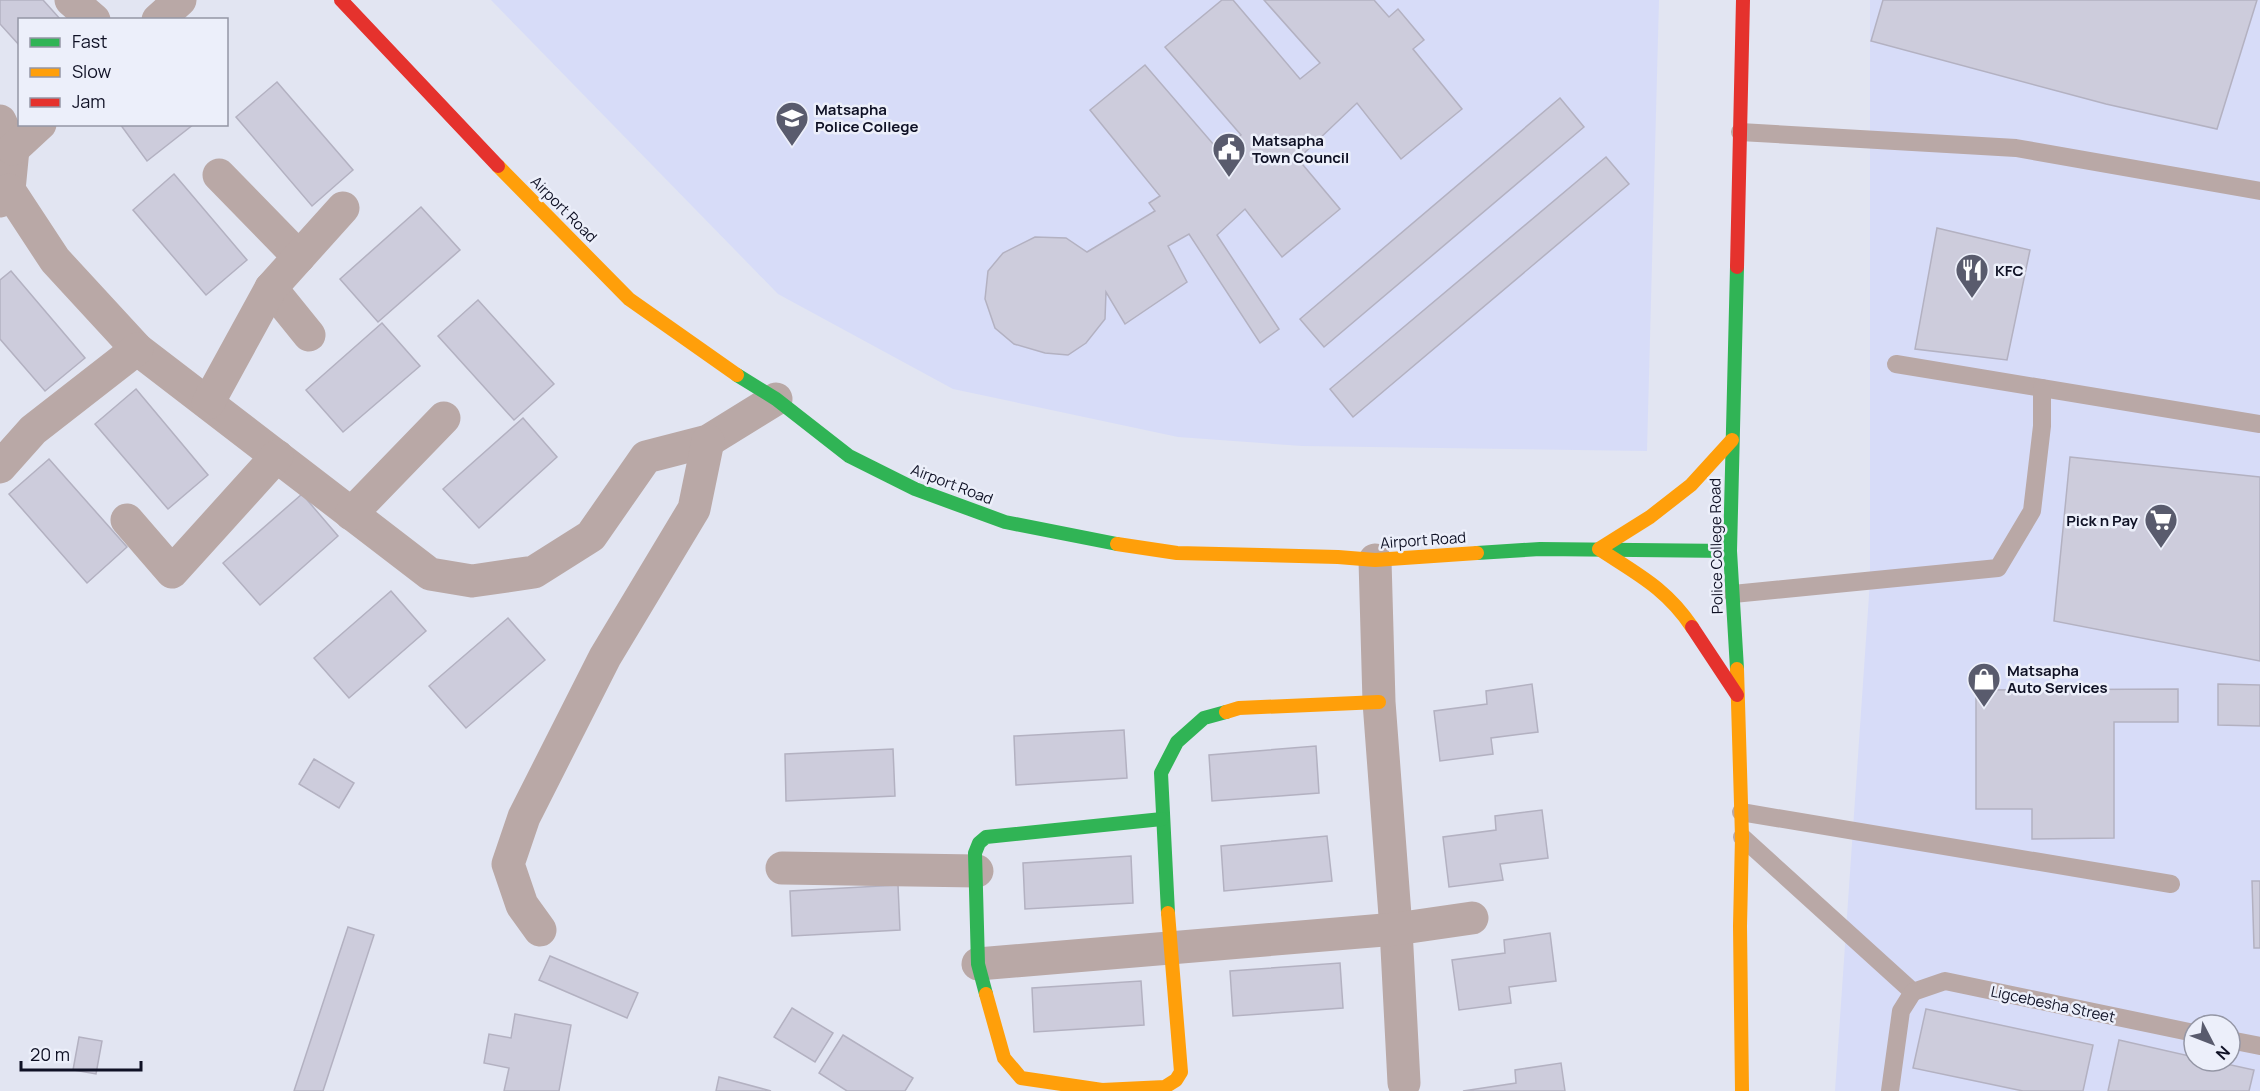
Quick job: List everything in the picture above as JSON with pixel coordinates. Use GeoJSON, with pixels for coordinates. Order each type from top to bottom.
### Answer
{"type":"FeatureCollection","features":[{"type":"Feature","properties":{"kind":"street"},"geometry":{"type":"LineString","coordinates":[[71,0],[92,18]]}},
{"type":"Feature","properties":{"kind":"street"},"geometry":{"type":"LineString","coordinates":[[160,18],[180,0]]}},
{"type":"Feature","properties":{"kind":"street","name":"Airport Road"},"geometry":{"type":"LineString","coordinates":[[340,0],[494,162],[629,299],[723,366],[776,399],[849,456],[915,489],[1005,522],[1098,541],[1177,553],[1375,560],[1540,549],[1730,551]]}},
{"type":"Feature","properties":{"kind":"street","name":"Police College Road"},"geometry":{"type":"LineString","coordinates":[[1742,1091],[1740,926],[1742,837],[1730,551],[1743,0]]}},
{"type":"Feature","properties":{"kind":"street"},"geometry":{"type":"LineString","coordinates":[[34,126],[6,135],[4,196],[56,260],[137,349],[430,574],[472,581],[534,572],[591,536],[646,457],[708,441],[776,399]]}},
{"type":"Feature","properties":{"kind":"street"},"geometry":{"type":"LineString","coordinates":[[219,175],[300,257]]}},
{"type":"Feature","properties":{"kind":"street"},"geometry":{"type":"LineString","coordinates":[[208,403],[271,288],[343,208]]}},
{"type":"Feature","properties":{"kind":"street"},"geometry":{"type":"LineString","coordinates":[[271,288],[309,335]]}},
{"type":"Feature","properties":{"kind":"street"},"geometry":{"type":"LineString","coordinates":[[2,460],[33,430],[137,349]]}},
{"type":"Feature","properties":{"kind":"street"},"geometry":{"type":"LineString","coordinates":[[351,514],[444,418]]}},
{"type":"Feature","properties":{"kind":"street"},"geometry":{"type":"LineString","coordinates":[[1732,440],[1691,485],[1650,517],[1599,549],[1656,585],[1678,606],[1737,695]]}},
{"type":"Feature","properties":{"kind":"street"},"geometry":{"type":"LineString","coordinates":[[540,930],[522,905],[508,864],[524,816],[605,657],[694,509],[708,441]]}},
{"type":"Feature","properties":{"kind":"street"},"geometry":{"type":"LineString","coordinates":[[127,520],[172,572],[277,456]]}},
{"type":"Feature","properties":{"kind":"street"},"geometry":{"type":"LineString","coordinates":[[1375,560],[1379,702],[1396,929],[1404,1083]]}},
{"type":"Feature","properties":{"kind":"street"},"geometry":{"type":"LineString","coordinates":[[1162,819],[987,837],[979,843],[975,853],[978,964],[1004,1058],[1021,1078],[1102,1090],[1165,1088],[1176,1080],[1181,1072],[1170,950],[1161,772],[1177,742],[1204,718],[1239,708],[1379,702]]}},
{"type":"Feature","properties":{"kind":"street"},"geometry":{"type":"LineString","coordinates":[[782,868],[977,871]]}},
{"type":"Feature","properties":{"kind":"street"},"geometry":{"type":"LineString","coordinates":[[978,964],[1170,950],[1396,929],[1472,918]]}},
{"type":"Feature","properties":{"kind":"lane"},"geometry":{"type":"LineString","coordinates":[[1740,132],[2016,148],[2260,191]]}},
{"type":"Feature","properties":{"kind":"lane"},"geometry":{"type":"LineString","coordinates":[[1896,364],[2260,424]]}},
{"type":"Feature","properties":{"kind":"lane"},"geometry":{"type":"LineString","coordinates":[[1733,594],[1998,568],[2032,511],[2042,426],[2042,388]]}},
{"type":"Feature","properties":{"kind":"lane"},"geometry":{"type":"LineString","coordinates":[[1741,812],[2171,884]]}},
{"type":"Feature","properties":{"kind":"lane"},"geometry":{"type":"LineString","coordinates":[[1742,837],[1913,992],[1901,1011],[1890,1091]]}},
{"type":"Feature","properties":{"kind":"lane","name":"Ligcebesha Street"},"geometry":{"type":"LineString","coordinates":[[1913,992],[1945,981],[2182,1030]]}},
{"type":"Feature","properties":{"kind":"lane"},"geometry":{"type":"LineString","coordinates":[[2242,1042],[2260,1046]]}},
{"type":"Feature","properties":{"kind":"shaded area"},"geometry":{"type":"Polygon","coordinates":[[[491,0],[1659,0],[1647,451],[1302,446],[1178,437],[953,389],[778,294],[491,0]]]}},
{"type":"Feature","properties":{"kind":"shaded area"},"geometry":{"type":"Polygon","coordinates":[[[1870,0],[2260,0],[2260,1091],[1835,1091],[1870,581],[1870,0]]]}},
{"type":"Feature","properties":{"kind":"building"},"geometry":{"type":"Polygon","coordinates":[[[0,0],[43,0],[59,18],[18,18],[18,44],[0,24],[0,0]]]}},
{"type":"Feature","properties":{"kind":"building","name":"Matsapha Town Council"},"geometry":{"type":"Polygon","coordinates":[[[1222,0],[1233,0],[1300,79],[1320,63],[1264,0],[1374,0],[1389,17],[1398,9],[1424,40],[1413,49],[1462,109],[1401,159],[1357,103],[1298,159],[1340,209],[1282,257],[1245,209],[1217,235],[1279,329],[1260,343],[1189,234],[1168,246],[1187,282],[1125,324],[1106,292],[1105,319],[1086,343],[1068,355],[1045,353],[1014,344],[995,328],[985,299],[988,271],[1003,253],[1035,237],[1066,238],[1087,252],[1155,211],[1149,203],[1160,196],[1090,110],[1145,65],[1220,152],[1241,135],[1165,47],[1222,0]]]}},
{"type":"Feature","properties":{"kind":"building"},"geometry":{"type":"Polygon","coordinates":[[[1883,0],[2257,0],[2217,129],[2106,104],[1871,41],[1883,0]]]}},
{"type":"Feature","properties":{"kind":"building"},"geometry":{"type":"Polygon","coordinates":[[[277,82],[353,170],[312,206],[236,117],[277,82]]]}},
{"type":"Feature","properties":{"kind":"building"},"geometry":{"type":"Polygon","coordinates":[[[1560,98],[1584,127],[1324,347],[1300,319],[1560,98]]]}},
{"type":"Feature","properties":{"kind":"building"},"geometry":{"type":"Polygon","coordinates":[[[121,126],[191,126],[147,161],[121,126]]]}},
{"type":"Feature","properties":{"kind":"building"},"geometry":{"type":"Polygon","coordinates":[[[1606,157],[1629,184],[1353,417],[1330,389],[1606,157]]]}},
{"type":"Feature","properties":{"kind":"building"},"geometry":{"type":"Polygon","coordinates":[[[174,174],[247,260],[206,295],[133,210],[174,174]]]}},
{"type":"Feature","properties":{"kind":"building"},"geometry":{"type":"Polygon","coordinates":[[[421,207],[460,250],[378,322],[340,279],[421,207]]]}},
{"type":"Feature","properties":{"kind":"building","name":"KFC"},"geometry":{"type":"Polygon","coordinates":[[[1937,228],[2030,250],[2007,360],[1915,349],[1937,228]]]}},
{"type":"Feature","properties":{"kind":"building"},"geometry":{"type":"Polygon","coordinates":[[[11,271],[85,358],[45,391],[0,339],[0,280],[11,271]]]}},
{"type":"Feature","properties":{"kind":"building"},"geometry":{"type":"Polygon","coordinates":[[[478,300],[554,384],[514,420],[438,336],[478,300]]]}},
{"type":"Feature","properties":{"kind":"building"},"geometry":{"type":"Polygon","coordinates":[[[382,323],[420,366],[343,432],[306,390],[382,323]]]}},
{"type":"Feature","properties":{"kind":"building"},"geometry":{"type":"Polygon","coordinates":[[[136,389],[208,475],[168,509],[95,424],[136,389]]]}},
{"type":"Feature","properties":{"kind":"building"},"geometry":{"type":"Polygon","coordinates":[[[523,418],[557,457],[479,528],[443,489],[523,418]]]}},
{"type":"Feature","properties":{"kind":"building","name":"Pick n Pay"},"geometry":{"type":"Polygon","coordinates":[[[2070,457],[2260,477],[2260,661],[2054,621],[2070,457]]]}},
{"type":"Feature","properties":{"kind":"building"},"geometry":{"type":"Polygon","coordinates":[[[49,459],[127,547],[87,583],[9,494],[49,459]]]}},
{"type":"Feature","properties":{"kind":"building"},"geometry":{"type":"Polygon","coordinates":[[[302,494],[338,536],[260,605],[223,563],[302,494]]]}},
{"type":"Feature","properties":{"kind":"building"},"geometry":{"type":"Polygon","coordinates":[[[391,591],[426,631],[349,698],[314,658],[391,591]]]}},
{"type":"Feature","properties":{"kind":"building"},"geometry":{"type":"Polygon","coordinates":[[[508,618],[545,660],[466,728],[429,686],[508,618]]]}},
{"type":"Feature","properties":{"kind":"building"},"geometry":{"type":"Polygon","coordinates":[[[1532,684],[1538,732],[1491,738],[1493,754],[1440,761],[1434,711],[1487,704],[1486,691],[1532,684]]]}},
{"type":"Feature","properties":{"kind":"building"},"geometry":{"type":"Polygon","coordinates":[[[2218,684],[2260,685],[2260,726],[2218,725],[2218,684]]]}},
{"type":"Feature","properties":{"kind":"building"},"geometry":{"type":"Polygon","coordinates":[[[2178,689],[2178,722],[2114,722],[2114,838],[2032,839],[2032,809],[1976,809],[1976,690],[2178,689]]]}},
{"type":"Feature","properties":{"kind":"building"},"geometry":{"type":"Polygon","coordinates":[[[1124,730],[1127,778],[1016,785],[1014,736],[1124,730]]]}},
{"type":"Feature","properties":{"kind":"building"},"geometry":{"type":"Polygon","coordinates":[[[1316,746],[1319,793],[1212,801],[1209,755],[1316,746]]]}},
{"type":"Feature","properties":{"kind":"building"},"geometry":{"type":"Polygon","coordinates":[[[893,749],[895,796],[786,801],[785,754],[893,749]]]}},
{"type":"Feature","properties":{"kind":"building"},"geometry":{"type":"Polygon","coordinates":[[[314,759],[354,783],[339,808],[299,784],[314,759]]]}},
{"type":"Feature","properties":{"kind":"building"},"geometry":{"type":"Polygon","coordinates":[[[1542,810],[1548,858],[1500,864],[1503,880],[1449,887],[1443,837],[1496,830],[1495,816],[1542,810]]]}},
{"type":"Feature","properties":{"kind":"building"},"geometry":{"type":"Polygon","coordinates":[[[1327,836],[1332,881],[1224,891],[1221,846],[1327,836]]]}},
{"type":"Feature","properties":{"kind":"building"},"geometry":{"type":"Polygon","coordinates":[[[1131,856],[1133,903],[1025,909],[1023,863],[1131,856]]]}},
{"type":"Feature","properties":{"kind":"building"},"geometry":{"type":"Polygon","coordinates":[[[2252,881],[2260,881],[2260,948],[2254,948],[2252,881]]]}},
{"type":"Feature","properties":{"kind":"building"},"geometry":{"type":"Polygon","coordinates":[[[898,885],[900,930],[792,936],[790,891],[898,885]]]}},
{"type":"Feature","properties":{"kind":"building"},"geometry":{"type":"Polygon","coordinates":[[[348,927],[374,935],[323,1091],[294,1091],[348,927]]]}},
{"type":"Feature","properties":{"kind":"building"},"geometry":{"type":"Polygon","coordinates":[[[1550,933],[1556,981],[1509,987],[1511,1003],[1459,1010],[1452,960],[1505,953],[1504,940],[1550,933]]]}},
{"type":"Feature","properties":{"kind":"building"},"geometry":{"type":"Polygon","coordinates":[[[550,956],[638,993],[627,1018],[539,980],[550,956]]]}},
{"type":"Feature","properties":{"kind":"building"},"geometry":{"type":"Polygon","coordinates":[[[1340,963],[1343,1008],[1233,1016],[1230,971],[1340,963]]]}},
{"type":"Feature","properties":{"kind":"building"},"geometry":{"type":"Polygon","coordinates":[[[1141,981],[1144,1025],[1034,1032],[1032,988],[1141,981]]]}},
{"type":"Feature","properties":{"kind":"building"},"geometry":{"type":"Polygon","coordinates":[[[792,1008],[833,1033],[815,1062],[774,1037],[792,1008]]]}},
{"type":"Feature","properties":{"kind":"building"},"geometry":{"type":"Polygon","coordinates":[[[1926,1009],[2093,1045],[2083,1091],[2023,1091],[1913,1068],[1926,1009]]]}},
{"type":"Feature","properties":{"kind":"building"},"geometry":{"type":"Polygon","coordinates":[[[515,1014],[571,1025],[559,1091],[504,1091],[509,1068],[484,1063],[489,1034],[511,1038],[515,1014]]]}},
{"type":"Feature","properties":{"kind":"building"},"geometry":{"type":"Polygon","coordinates":[[[843,1035],[913,1078],[905,1091],[847,1091],[819,1073],[843,1035]]]}},
{"type":"Feature","properties":{"kind":"building"},"geometry":{"type":"Polygon","coordinates":[[[79,1037],[102,1041],[96,1074],[73,1070],[79,1037]]]}},
{"type":"Feature","properties":{"kind":"building"},"geometry":{"type":"Polygon","coordinates":[[[2119,1040],[2182,1054],[2182,1073],[2242,1073],[2242,1067],[2254,1070],[2249,1091],[2108,1091],[2119,1040]]]}},
{"type":"Feature","properties":{"kind":"building"},"geometry":{"type":"Polygon","coordinates":[[[1561,1063],[1565,1091],[1463,1091],[1516,1083],[1515,1070],[1561,1063]]]}},
{"type":"Feature","properties":{"kind":"building"},"geometry":{"type":"Polygon","coordinates":[[[719,1077],[771,1091],[716,1091],[719,1077]]]}},
{"type":"Feature","properties":{"kind":"traffic: fast"},"geometry":{"type":"LineString","coordinates":[[1737,267],[1730,551],[1737,669]]}},
{"type":"Feature","properties":{"kind":"traffic: fast"},"geometry":{"type":"LineString","coordinates":[[737,375],[776,399],[849,456],[915,489],[1005,522],[1117,544]]}},
{"type":"Feature","properties":{"kind":"traffic: fast"},"geometry":{"type":"LineString","coordinates":[[1477,553],[1540,549],[1730,551]]}},
{"type":"Feature","properties":{"kind":"traffic: fast"},"geometry":{"type":"LineString","coordinates":[[1168,913],[1161,773],[1177,742],[1204,718],[1226,712]]}},
{"type":"Feature","properties":{"kind":"traffic: fast"},"geometry":{"type":"LineString","coordinates":[[986,994],[978,964],[975,853],[979,843],[986,837],[1162,819]]}},
{"type":"Feature","properties":{"kind":"traffic: slow"},"geometry":{"type":"LineString","coordinates":[[498,166],[629,299],[737,375]]}},
{"type":"Feature","properties":{"kind":"traffic: slow"},"geometry":{"type":"LineString","coordinates":[[1692,627],[1661,592],[1599,549],[1650,517],[1691,485],[1732,440]]}},
{"type":"Feature","properties":{"kind":"traffic: slow"},"geometry":{"type":"LineString","coordinates":[[1117,544],[1177,553],[1375,560],[1477,553]]}},
{"type":"Feature","properties":{"kind":"traffic: slow"},"geometry":{"type":"LineString","coordinates":[[1737,669],[1742,837],[1740,926],[1742,1091]]}},
{"type":"Feature","properties":{"kind":"traffic: slow"},"geometry":{"type":"LineString","coordinates":[[1226,712],[1239,708],[1379,702]]}},
{"type":"Feature","properties":{"kind":"traffic: slow"},"geometry":{"type":"LineString","coordinates":[[986,994],[1004,1058],[1021,1078],[1102,1090],[1165,1087],[1176,1080],[1181,1072],[1168,913]]}},
{"type":"Feature","properties":{"kind":"traffic: jam"},"geometry":{"type":"LineString","coordinates":[[341,0],[498,166]]}},
{"type":"Feature","properties":{"kind":"traffic: jam"},"geometry":{"type":"LineString","coordinates":[[1737,267],[1743,0]]}},
{"type":"Feature","properties":{"kind":"traffic: jam"},"geometry":{"type":"LineString","coordinates":[[1692,627],[1737,695]]}},
{"type":"Feature","properties":{"kind":"place","name":"Matsapha Police College"},"geometry":{"type":"Point","coordinates":[792,147]}},
{"type":"Feature","properties":{"kind":"place","name":"Matsapha Town Council"},"geometry":{"type":"Point","coordinates":[1229,178]}},
{"type":"Feature","properties":{"kind":"place","name":"KFC"},"geometry":{"type":"Point","coordinates":[1972,299]}},
{"type":"Feature","properties":{"kind":"place","name":"Pick n Pay"},"geometry":{"type":"Point","coordinates":[2161,549]}},
{"type":"Feature","properties":{"kind":"place","name":"Matsapha Auto Services"},"geometry":{"type":"Point","coordinates":[1984,708]}}]}
